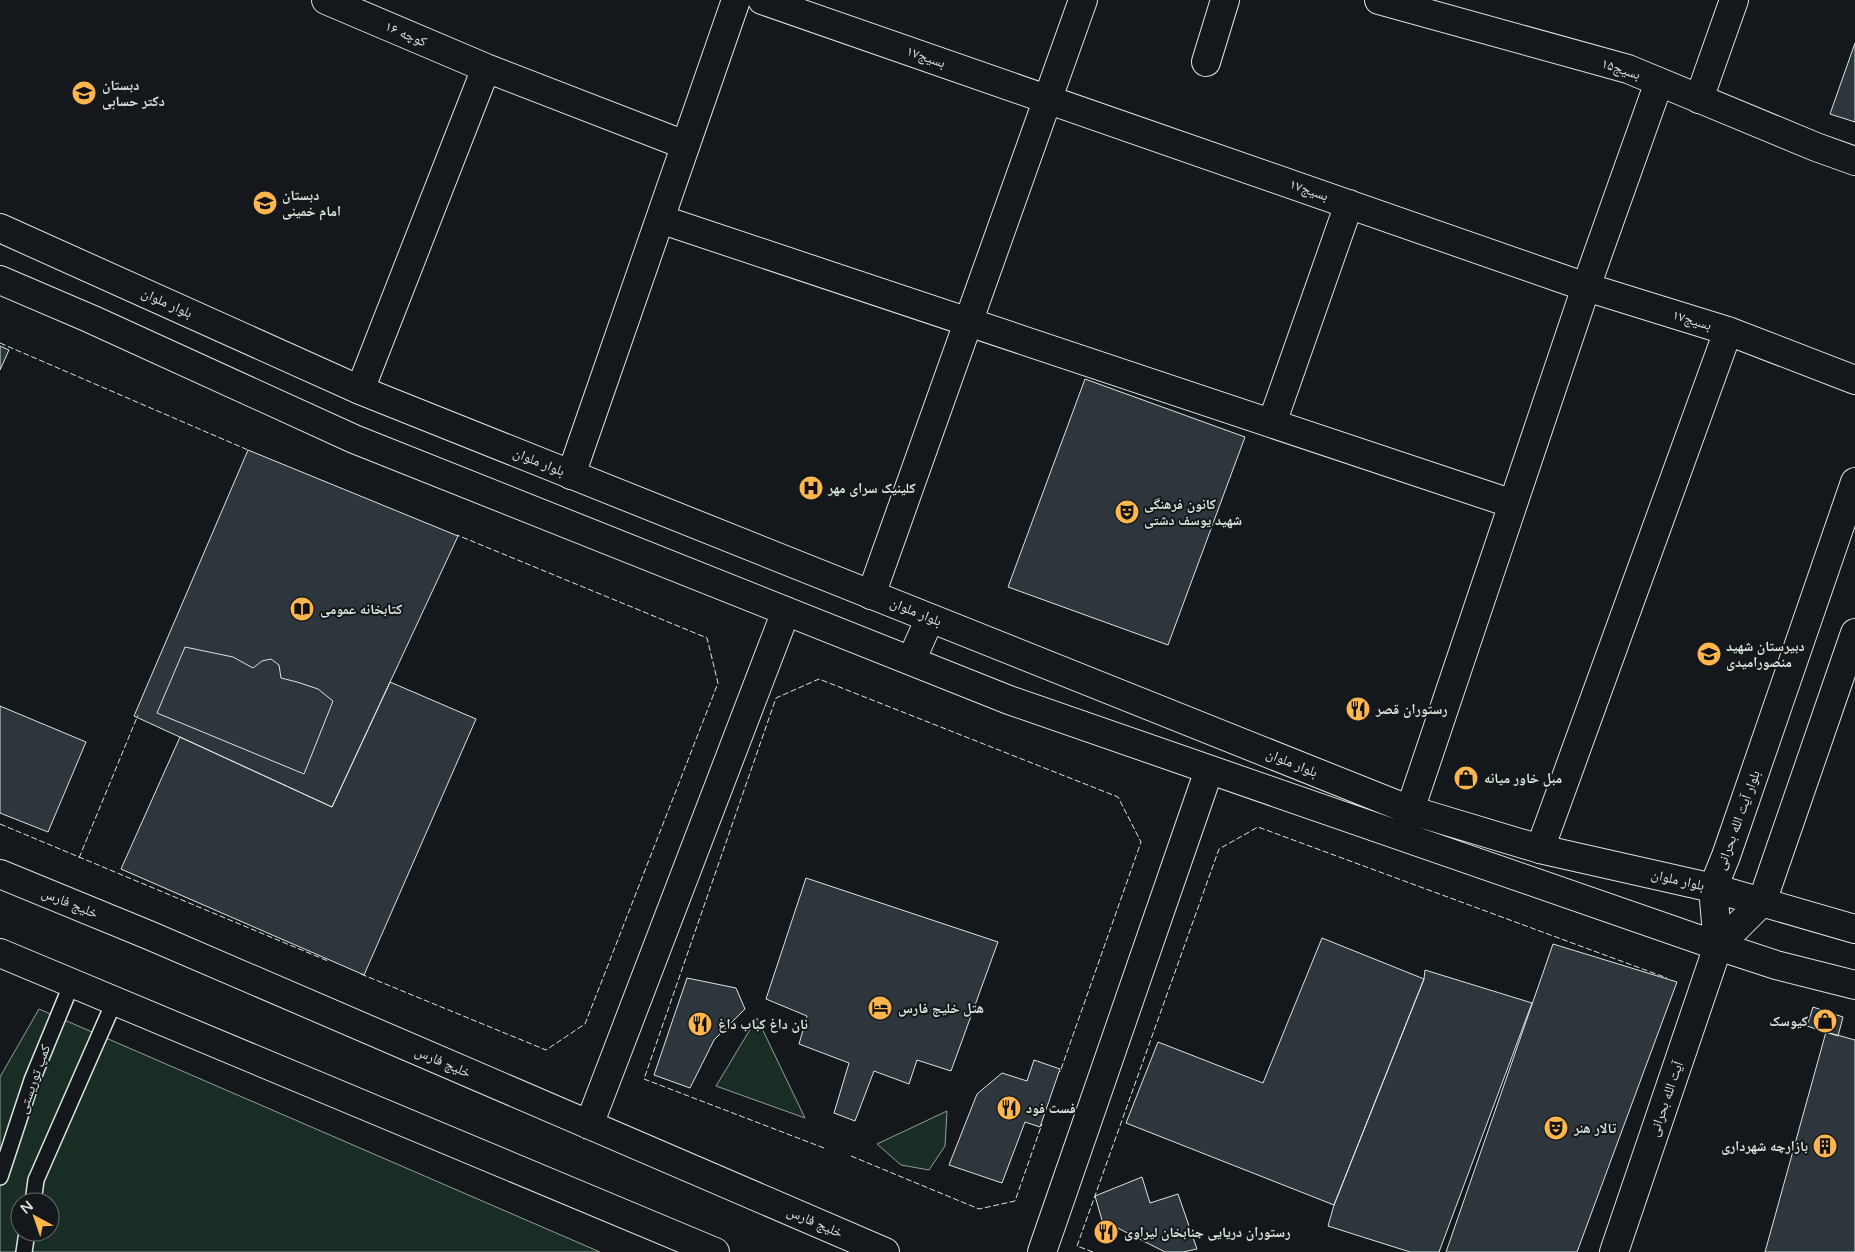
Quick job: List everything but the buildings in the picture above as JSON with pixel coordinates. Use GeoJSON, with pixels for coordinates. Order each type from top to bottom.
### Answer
{"type":"FeatureCollection","features":[{"type":"Feature","properties":{"kind":"street","name":"کوچه ۱۶"},"geometry":{"type":"LineString","coordinates":[[326,0],[486,68],[685,145]]}},
{"type":"Feature","properties":{"kind":"street"},"geometry":{"type":"LineString","coordinates":[[571,475],[736,0]]}},
{"type":"Feature","properties":{"kind":"street","name":"بسیج۱۷"},"geometry":{"type":"LineString","coordinates":[[762,0],[1586,287],[1728,331],[1855,380]]}},
{"type":"Feature","properties":{"kind":"street"},"geometry":{"type":"LineString","coordinates":[[871,595],[1083,0]]}},
{"type":"Feature","properties":{"kind":"street"},"geometry":{"type":"LineString","coordinates":[[1206,62],[1225,0]]}},
{"type":"Feature","properties":{"kind":"street","name":"بسیج۱۵"},"geometry":{"type":"LineString","coordinates":[[1380,0],[1628,70],[1816,147],[1855,160]]}},
{"type":"Feature","properties":{"kind":"street"},"geometry":{"type":"LineString","coordinates":[[1698,98],[1734,0]]}},
{"type":"Feature","properties":{"kind":"street"},"geometry":{"type":"LineString","coordinates":[[360,390],[486,68]]}},
{"type":"Feature","properties":{"kind":"street"},"geometry":{"type":"LineString","coordinates":[[1410,810],[1586,287],[1659,82]]}},
{"type":"Feature","properties":{"kind":"street"},"geometry":{"type":"LineString","coordinates":[[1272,423],[1349,204]]}},
{"type":"Feature","properties":{"kind":"street"},"geometry":{"type":"LineString","coordinates":[[660,219],[1513,504]]}},
{"type":"Feature","properties":{"kind":"street","name":"بلوار ملوان"},"geometry":{"type":"LineString","coordinates":[[0,228],[360,390],[1410,810],[1540,849],[1713,888],[1855,929]]}},
{"type":"Feature","properties":{"kind":"street"},"geometry":{"type":"LineString","coordinates":[[0,280],[354,439],[1009,700],[1718,946],[1776,965],[1855,985]]}},
{"type":"Feature","properties":{"kind":"street"},"geometry":{"type":"LineString","coordinates":[[1540,849],[1728,331]]}},
{"type":"Feature","properties":{"kind":"street","name":"بلوار آیت الله بحرانی"},"geometry":{"type":"LineString","coordinates":[[1718,946],[1713,888],[1726,856],[1853,495]]}},
{"type":"Feature","properties":{"kind":"street"},"geometry":{"type":"LineString","coordinates":[[589,1125],[786,612]]}},
{"type":"Feature","properties":{"kind":"street"},"geometry":{"type":"LineString","coordinates":[[911,661],[930,618]]}},
{"type":"Feature","properties":{"kind":"street"},"geometry":{"type":"LineString","coordinates":[[1718,946],[1762,902],[1855,633]]}},
{"type":"Feature","properties":{"kind":"street"},"geometry":{"type":"LineString","coordinates":[[1042,1252],[1209,770]]}},
{"type":"Feature","properties":{"kind":"street","name":"خلیج فارس"},"geometry":{"type":"LineString","coordinates":[[0,874],[151,936],[885,1252]]}},
{"type":"Feature","properties":{"kind":"street","name":"آیت الله بحرانی"},"geometry":{"type":"LineString","coordinates":[[1614,1252],[1718,946]]}},
{"type":"Feature","properties":{"kind":"street"},"geometry":{"type":"LineString","coordinates":[[0,953],[716,1252]]}},
{"type":"Feature","properties":{"kind":"lane","name":"کمپ توریستی"},"geometry":{"type":"LineString","coordinates":[[0,1177],[32,1080],[72,983]]}},
{"type":"Feature","properties":{"kind":"lane"},"geometry":{"type":"LineString","coordinates":[[34,1192],[36,1180],[115,1000]]}},
{"type":"Feature","properties":{"kind":"green space"},"geometry":{"type":"Polygon","coordinates":[[[39,1009],[600,1252],[0,1252],[0,1077],[39,1009]]]}},
{"type":"Feature","properties":{"kind":"green space"},"geometry":{"type":"Polygon","coordinates":[[[757,1018],[805,1118],[716,1086],[757,1018]]]}},
{"type":"Feature","properties":{"kind":"green space"},"geometry":{"type":"Polygon","coordinates":[[[947,1111],[945,1146],[929,1170],[901,1165],[877,1144],[947,1111]]]}},
{"type":"Feature","properties":{"kind":"fence"},"geometry":{"type":"LineString","coordinates":[[0,343],[248,450]]}},
{"type":"Feature","properties":{"kind":"fence"},"geometry":{"type":"LineString","coordinates":[[361,974],[546,1050],[585,1024],[718,683],[707,638],[457,535]]}},
{"type":"Feature","properties":{"kind":"fence"},"geometry":{"type":"LineString","coordinates":[[824,1148],[644,1079],[776,698],[819,679],[1118,797],[1141,842],[1060,1072]]}},
{"type":"Feature","properties":{"kind":"fence"},"geometry":{"type":"LineString","coordinates":[[79,858],[138,715]]}},
{"type":"Feature","properties":{"kind":"fence"},"geometry":{"type":"LineString","coordinates":[[0,824],[328,961]]}},
{"type":"Feature","properties":{"kind":"fence"},"geometry":{"type":"LineString","coordinates":[[1093,1252],[1077,1246],[1219,849],[1258,827],[1667,978]]}},
{"type":"Feature","properties":{"kind":"fence"},"geometry":{"type":"LineString","coordinates":[[851,1156],[979,1209],[1015,1201],[1042,1124]]}},
{"type":"Feature","properties":{"kind":"place","name":"دبستان دکتر حسابی"},"geometry":{"type":"Point","coordinates":[84,93]}},
{"type":"Feature","properties":{"kind":"place","name":"دبستان امام خمینی"},"geometry":{"type":"Point","coordinates":[265,203]}},
{"type":"Feature","properties":{"kind":"place","name":"کلینیک سرای مهر"},"geometry":{"type":"Point","coordinates":[811,488]}},
{"type":"Feature","properties":{"kind":"place","name":"کانون فرهنگی شهید یوسف دشتی"},"geometry":{"type":"Point","coordinates":[1127,512]}},
{"type":"Feature","properties":{"kind":"place","name":"کتابخانه عمومی"},"geometry":{"type":"Point","coordinates":[302,609]}},
{"type":"Feature","properties":{"kind":"place","name":"دبیرستان شهید منصورامیدی"},"geometry":{"type":"Point","coordinates":[1709,654]}},
{"type":"Feature","properties":{"kind":"place","name":"رستوران قصر"},"geometry":{"type":"Point","coordinates":[1358,709]}},
{"type":"Feature","properties":{"kind":"place","name":"مبل خاور میانه"},"geometry":{"type":"Point","coordinates":[1466,778]}},
{"type":"Feature","properties":{"kind":"place","name":"هتل خلیج فارس"},"geometry":{"type":"Point","coordinates":[880,1008]}},
{"type":"Feature","properties":{"kind":"place","name":"کیوسک"},"geometry":{"type":"Point","coordinates":[1825,1021]}},
{"type":"Feature","properties":{"kind":"place","name":"نان داغ کباب داغ"},"geometry":{"type":"Point","coordinates":[700,1024]}},
{"type":"Feature","properties":{"kind":"place","name":"فست فود"},"geometry":{"type":"Point","coordinates":[1009,1108]}},
{"type":"Feature","properties":{"kind":"place","name":"تالار هنر"},"geometry":{"type":"Point","coordinates":[1556,1128]}},
{"type":"Feature","properties":{"kind":"place","name":"بازارچه شهرداری"},"geometry":{"type":"Point","coordinates":[1825,1146]}},
{"type":"Feature","properties":{"kind":"place","name":"رستوران دریایی جنابخان لیراوی"},"geometry":{"type":"Point","coordinates":[1106,1232]}}]}
